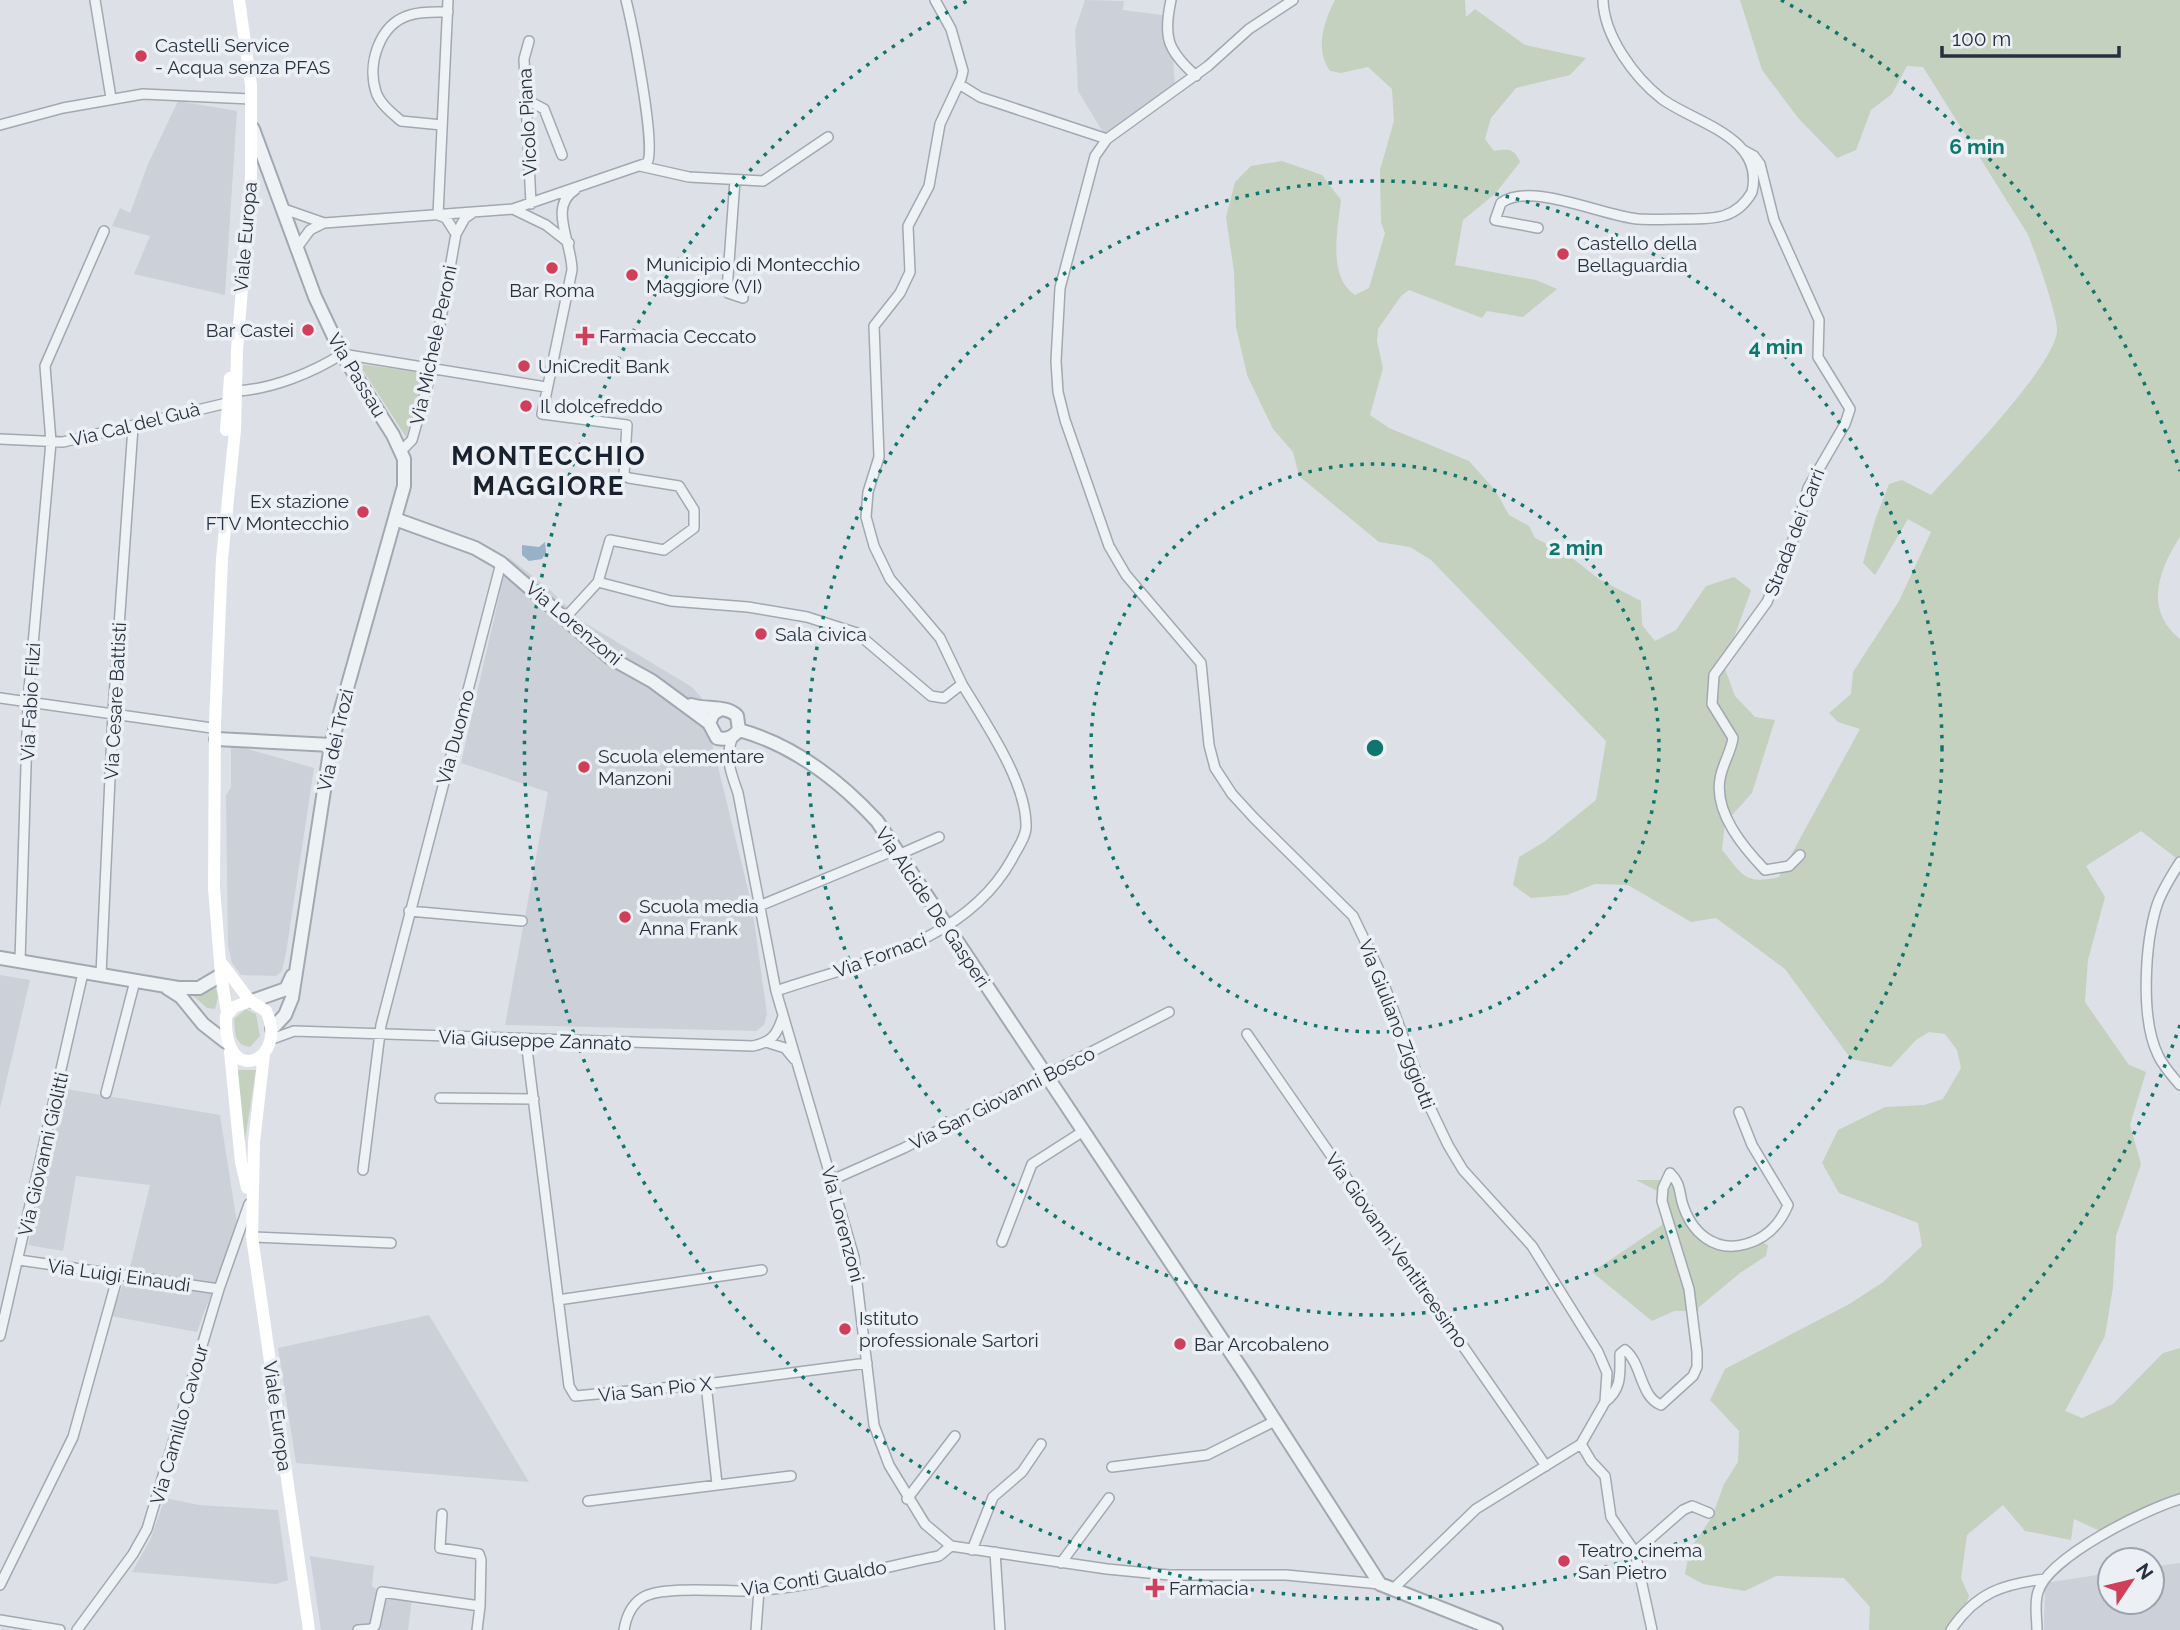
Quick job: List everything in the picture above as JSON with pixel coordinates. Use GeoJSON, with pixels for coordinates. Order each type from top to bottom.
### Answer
{"type":"FeatureCollection","features":[{"type":"Feature","properties":{"kind":"main road","name":"Viale Europa"},"geometry":{"type":"LineString","coordinates":[[239,0],[251,99],[251,179],[237,350],[237,391],[229,462],[218,653],[214,733],[214,888],[241,1162],[250,1202]]}},
{"type":"Feature","properties":{"kind":"main road","name":"Viale Europa"},"geometry":{"type":"LineString","coordinates":[[229,462],[227,404],[237,350]]}},
{"type":"Feature","properties":{"kind":"main road","name":"Viale Europa"},"geometry":{"type":"LineString","coordinates":[[221,968],[251,1001],[266,1011],[272,1034],[264,1054],[250,1202],[252,1237],[309,1630]]}},
{"type":"Feature","properties":{"kind":"main road"},"geometry":{"type":"LineString","coordinates":[[226,1014],[251,1001]]}},
{"type":"Feature","properties":{"kind":"main road"},"geometry":{"type":"LineString","coordinates":[[228,1047],[238,1059],[248,1060],[264,1054]]}},
{"type":"Feature","properties":{"kind":"street"},"geometry":{"type":"LineString","coordinates":[[95,0],[111,98]]}},
{"type":"Feature","properties":{"kind":"street"},"geometry":{"type":"LineString","coordinates":[[438,215],[448,0]]}},
{"type":"Feature","properties":{"kind":"street"},"geometry":{"type":"LineString","coordinates":[[296,249],[310,230],[324,223],[513,209],[575,190],[640,166],[650,159],[626,0]]}},
{"type":"Feature","properties":{"kind":"street"},"geometry":{"type":"LineString","coordinates":[[935,0],[951,29],[959,55],[963,71],[959,84],[980,97],[1107,139]]}},
{"type":"Feature","properties":{"kind":"street"},"geometry":{"type":"LineString","coordinates":[[1171,0],[1166,32],[1168,44],[1196,76]]}},
{"type":"Feature","properties":{"kind":"street","name":"Via Giuliano Ziggiotti"},"geometry":{"type":"LineString","coordinates":[[1293,0],[1249,29],[1196,76],[1107,139],[1095,156],[1087,177],[1059,288],[1056,361],[1058,392],[1065,420],[1109,546],[1126,575],[1201,663],[1209,745],[1215,768],[1232,794],[1254,818],[1353,916],[1378,968],[1436,1123],[1463,1170],[1532,1246],[1598,1352],[1606,1373],[1605,1402]]}},
{"type":"Feature","properties":{"kind":"street"},"geometry":{"type":"LineString","coordinates":[[1538,228],[1495,220],[1501,203],[1511,197],[1523,196],[1636,219],[1723,217],[1739,208],[1752,192],[1753,171],[1743,150],[1720,131],[1670,103],[1653,90],[1610,36],[1605,24],[1603,0]]}},
{"type":"Feature","properties":{"kind":"street"},"geometry":{"type":"LineString","coordinates":[[442,125],[401,121],[377,94],[373,73],[375,55],[383,34],[394,23],[408,15],[448,12]]}},
{"type":"Feature","properties":{"kind":"street","name":"Vicolo Piana"},"geometry":{"type":"LineString","coordinates":[[529,41],[524,59],[531,204]]}},
{"type":"Feature","properties":{"kind":"street","name":"Via Fornaci"},"geometry":{"type":"LineString","coordinates":[[776,991],[904,947],[947,927],[992,891],[1027,828],[1015,783],[1001,748],[962,684],[940,638],[898,591],[886,571],[874,546],[866,517],[866,501],[880,457],[874,326],[900,293],[910,272],[908,226],[929,186],[940,124],[959,84]]}},
{"type":"Feature","properties":{"kind":"street"},"geometry":{"type":"LineString","coordinates":[[0,124],[111,98],[166,94],[251,99]]}},
{"type":"Feature","properties":{"kind":"street"},"geometry":{"type":"LineString","coordinates":[[525,99],[544,109],[562,155]]}},
{"type":"Feature","properties":{"kind":"street","name":"Via Passau"},"geometry":{"type":"LineString","coordinates":[[251,124],[296,249],[342,354],[404,459],[404,486],[395,519]]}},
{"type":"Feature","properties":{"kind":"street"},"geometry":{"type":"LineString","coordinates":[[640,166],[671,174],[763,181],[828,137]]}},
{"type":"Feature","properties":{"kind":"street","name":"Strada dei Carri"},"geometry":{"type":"LineString","coordinates":[[1743,150],[1755,156],[1760,164],[1774,220],[1819,320],[1818,357],[1850,409],[1845,424],[1812,479],[1791,547],[1767,602],[1718,666],[1711,688],[1713,708],[1733,735],[1719,783],[1728,819],[1740,841],[1765,870],[1772,871],[1789,866],[1800,855]]}},
{"type":"Feature","properties":{"kind":"street"},"geometry":{"type":"LineString","coordinates":[[735,180],[727,290],[743,298]]}},
{"type":"Feature","properties":{"kind":"street"},"geometry":{"type":"LineString","coordinates":[[565,618],[575,610],[589,588],[598,582],[607,541],[664,550],[694,528],[694,510],[679,486],[624,475],[627,425],[542,414],[572,270],[569,243],[560,209],[562,201],[575,190]]}},
{"type":"Feature","properties":{"kind":"street"},"geometry":{"type":"LineString","coordinates":[[281,208],[324,223]]}},
{"type":"Feature","properties":{"kind":"street"},"geometry":{"type":"LineString","coordinates":[[513,209],[546,225],[569,243]]}},
{"type":"Feature","properties":{"kind":"street"},"geometry":{"type":"LineString","coordinates":[[438,215],[446,218],[456,234],[465,218],[473,214]]}},
{"type":"Feature","properties":{"kind":"street","name":"Via Fabio Filzi"},"geometry":{"type":"LineString","coordinates":[[20,961],[28,701],[51,442],[45,366],[104,230]]}},
{"type":"Feature","properties":{"kind":"street","name":"Via Michele Peroni"},"geometry":{"type":"LineString","coordinates":[[401,451],[412,440],[432,369],[456,234]]}},
{"type":"Feature","properties":{"kind":"street"},"geometry":{"type":"LineString","coordinates":[[237,391],[256,390],[323,366],[342,354],[546,387]]}},
{"type":"Feature","properties":{"kind":"street","name":"Via Cal del Guà"},"geometry":{"type":"LineString","coordinates":[[0,439],[51,442],[95,436],[227,404]]}},
{"type":"Feature","properties":{"kind":"street","name":"Via Cesare Battisti"},"geometry":{"type":"LineString","coordinates":[[101,975],[113,712],[133,426]]}},
{"type":"Feature","properties":{"kind":"street"},"geometry":{"type":"LineString","coordinates":[[395,519],[475,548],[501,563]]}},
{"type":"Feature","properties":{"kind":"street","name":"Via dei Trozi"},"geometry":{"type":"LineString","coordinates":[[272,1034],[285,1015],[292,998],[331,745],[395,519]]}},
{"type":"Feature","properties":{"kind":"street","name":"Via Lorenzoni"},"geometry":{"type":"LineString","coordinates":[[501,563],[609,657],[685,703],[709,723]]}},
{"type":"Feature","properties":{"kind":"street","name":"Via Duomo"},"geometry":{"type":"LineString","coordinates":[[363,1170],[379,1034],[501,563]]}},
{"type":"Feature","properties":{"kind":"street"},"geometry":{"type":"LineString","coordinates":[[598,582],[671,601],[748,607],[807,617],[858,633],[931,696],[944,698],[962,684]]}},
{"type":"Feature","properties":{"kind":"street"},"geometry":{"type":"LineString","coordinates":[[0,698],[113,712],[214,733],[331,745]]}},
{"type":"Feature","properties":{"kind":"street","name":"Via Lorenzoni"},"geometry":{"type":"LineString","coordinates":[[685,703],[708,710],[721,709]]}},
{"type":"Feature","properties":{"kind":"street"},"geometry":{"type":"LineString","coordinates":[[721,709],[732,711],[737,716],[736,733],[717,738],[709,723],[713,714],[721,709]]}},
{"type":"Feature","properties":{"kind":"street","name":"Via Lorenzoni"},"geometry":{"type":"LineString","coordinates":[[736,733],[728,749],[729,765],[738,793],[776,991],[854,1256],[874,1425],[889,1465],[908,1499],[934,1534],[951,1546]]}},
{"type":"Feature","properties":{"kind":"street","name":"Via Alcide De Gasperi"},"geometry":{"type":"LineString","coordinates":[[736,733],[804,758],[829,775],[877,821],[1386,1587]]}},
{"type":"Feature","properties":{"kind":"street"},"geometry":{"type":"LineString","coordinates":[[759,906],[939,837]]}},
{"type":"Feature","properties":{"kind":"street"},"geometry":{"type":"LineString","coordinates":[[2180,862],[2158,901],[2147,985],[2153,1042],[2168,1071],[2180,1085]]}},
{"type":"Feature","properties":{"kind":"street"},"geometry":{"type":"LineString","coordinates":[[409,911],[522,921]]}},
{"type":"Feature","properties":{"kind":"street"},"geometry":{"type":"LineString","coordinates":[[0,958],[164,987],[200,988],[221,968]]}},
{"type":"Feature","properties":{"kind":"street","name":"Via dei Trozi"},"geometry":{"type":"LineString","coordinates":[[251,1001],[286,989],[295,966]]}},
{"type":"Feature","properties":{"kind":"street","name":"Via Giovanni Giolitti"},"geometry":{"type":"LineString","coordinates":[[0,1336],[83,972]]}},
{"type":"Feature","properties":{"kind":"street"},"geometry":{"type":"LineString","coordinates":[[107,1093],[135,981]]}},
{"type":"Feature","properties":{"kind":"street"},"geometry":{"type":"LineString","coordinates":[[164,987],[181,997],[195,1015],[228,1047]]}},
{"type":"Feature","properties":{"kind":"street","name":"Via San Giovanni Bosco"},"geometry":{"type":"LineString","coordinates":[[832,1180],[904,1148],[1170,1012]]}},
{"type":"Feature","properties":{"kind":"street"},"geometry":{"type":"LineString","coordinates":[[195,1015],[211,1020],[226,1014]]}},
{"type":"Feature","properties":{"kind":"street"},"geometry":{"type":"LineString","coordinates":[[783,1016],[777,1032],[768,1043],[785,1048],[799,1066]]}},
{"type":"Feature","properties":{"kind":"street","name":"Via Giuseppe Zannato"},"geometry":{"type":"LineString","coordinates":[[272,1034],[294,1031],[526,1041],[753,1046],[768,1043]]}},
{"type":"Feature","properties":{"kind":"street","name":"Via Giovanni Ventitreesimo"},"geometry":{"type":"LineString","coordinates":[[1247,1034],[1546,1466]]}},
{"type":"Feature","properties":{"kind":"street","name":"Via San Pio X"},"geometry":{"type":"LineString","coordinates":[[526,1041],[569,1386],[575,1396],[706,1384],[867,1363]]}},
{"type":"Feature","properties":{"kind":"street"},"geometry":{"type":"LineString","coordinates":[[440,1098],[534,1099]]}},
{"type":"Feature","properties":{"kind":"street"},"geometry":{"type":"LineString","coordinates":[[1386,1587],[1476,1509],[1581,1444],[1620,1381],[1620,1354],[1625,1350],[1632,1358],[1652,1401],[1661,1405],[1685,1385],[1697,1367],[1689,1289],[1662,1201],[1663,1188],[1670,1173],[1679,1182],[1690,1221],[1707,1240],[1730,1248],[1755,1241],[1780,1224],[1788,1205],[1752,1145],[1740,1112]]}},
{"type":"Feature","properties":{"kind":"street"},"geometry":{"type":"LineString","coordinates":[[1002,1242],[1032,1164],[1082,1132]]}},
{"type":"Feature","properties":{"kind":"street","name":"Via Camillo Cavour"},"geometry":{"type":"LineString","coordinates":[[77,1630],[133,1554],[147,1529],[219,1289],[250,1202]]}},
{"type":"Feature","properties":{"kind":"street"},"geometry":{"type":"LineString","coordinates":[[252,1237],[391,1243]]}},
{"type":"Feature","properties":{"kind":"street","name":"Via Luigi Einaudi"},"geometry":{"type":"LineString","coordinates":[[19,1260],[219,1289]]}},
{"type":"Feature","properties":{"kind":"street"},"geometry":{"type":"LineString","coordinates":[[558,1300],[762,1270]]}},
{"type":"Feature","properties":{"kind":"street"},"geometry":{"type":"LineString","coordinates":[[0,1585],[73,1437],[118,1275]]}},
{"type":"Feature","properties":{"kind":"street"},"geometry":{"type":"LineString","coordinates":[[706,1384],[717,1484]]}},
{"type":"Feature","properties":{"kind":"street"},"geometry":{"type":"LineString","coordinates":[[1112,1467],[1207,1455],[1275,1421]]}},
{"type":"Feature","properties":{"kind":"street"},"geometry":{"type":"LineString","coordinates":[[908,1499],[955,1436]]}},
{"type":"Feature","properties":{"kind":"street"},"geometry":{"type":"LineString","coordinates":[[972,1550],[993,1497],[1022,1472],[1041,1444]]}},
{"type":"Feature","properties":{"kind":"street"},"geometry":{"type":"LineString","coordinates":[[1581,1444],[1591,1461],[1605,1476],[1611,1517],[1634,1552],[1652,1630]]}},
{"type":"Feature","properties":{"kind":"street"},"geometry":{"type":"LineString","coordinates":[[588,1502],[791,1476]]}},
{"type":"Feature","properties":{"kind":"street"},"geometry":{"type":"LineString","coordinates":[[1061,1563],[1109,1498]]}},
{"type":"Feature","properties":{"kind":"street"},"geometry":{"type":"LineString","coordinates":[[2037,1630],[2038,1591],[2045,1579],[2102,1534],[2144,1511],[2180,1499]]}},
{"type":"Feature","properties":{"kind":"street"},"geometry":{"type":"LineString","coordinates":[[1634,1552],[1683,1510],[1692,1506],[1709,1513]]}},
{"type":"Feature","properties":{"kind":"street"},"geometry":{"type":"LineString","coordinates":[[442,1514],[440,1548],[473,1552],[479,1554],[481,1560],[477,1630]]}},
{"type":"Feature","properties":{"kind":"street"},"geometry":{"type":"LineString","coordinates":[[951,1546],[1061,1563],[1170,1575],[1286,1575],[1386,1587],[1474,1626],[1496,1630]]}},
{"type":"Feature","properties":{"kind":"street","name":"Via Conti Gualdo"},"geometry":{"type":"LineString","coordinates":[[624,1630],[625,1620],[643,1597],[661,1593],[759,1590],[939,1556],[951,1546]]}},
{"type":"Feature","properties":{"kind":"street"},"geometry":{"type":"LineString","coordinates":[[995,1552],[999,1630]]}},
{"type":"Feature","properties":{"kind":"street"},"geometry":{"type":"LineString","coordinates":[[1951,1630],[1969,1607],[1996,1588],[2045,1579]]}},
{"type":"Feature","properties":{"kind":"street"},"geometry":{"type":"LineString","coordinates":[[756,1630],[759,1590]]}},
{"type":"Feature","properties":{"kind":"street"},"geometry":{"type":"LineString","coordinates":[[358,1630],[372,1629],[375,1625],[382,1592],[480,1606]]}},
{"type":"Feature","properties":{"kind":"street"},"geometry":{"type":"LineString","coordinates":[[0,1619],[60,1630]]}},
{"type":"Feature","properties":{"kind":"shaded area"},"geometry":{"type":"Polygon","coordinates":[[[1085,0],[1124,1],[1123,10],[1170,16],[1175,87],[1109,142],[1078,91],[1075,30],[1085,0]]]}},
{"type":"Feature","properties":{"kind":"shaded area"},"geometry":{"type":"Polygon","coordinates":[[[178,101],[237,111],[225,295],[134,274],[150,236],[112,226],[120,208],[130,213],[148,164],[178,101]]]}},
{"type":"Feature","properties":{"kind":"shaded area"},"geometry":{"type":"Polygon","coordinates":[[[508,557],[548,588],[582,621],[692,687],[701,697],[752,906],[767,1014],[764,1025],[756,1031],[505,1025],[548,792],[461,763],[508,557]]]}},
{"type":"Feature","properties":{"kind":"shaded area"},"geometry":{"type":"Polygon","coordinates":[[[231,744],[314,768],[286,953],[282,971],[276,976],[241,975],[232,963],[228,946],[226,796],[231,787],[231,744]]]}},
{"type":"Feature","properties":{"kind":"shaded area"},"geometry":{"type":"Polygon","coordinates":[[[0,975],[30,980],[0,1108],[0,975]]]}},
{"type":"Feature","properties":{"kind":"shaded area"},"geometry":{"type":"Polygon","coordinates":[[[66,1089],[220,1115],[237,1223],[197,1332],[111,1316],[131,1263],[150,1185],[76,1176],[63,1251],[28,1245],[66,1089]]]}},
{"type":"Feature","properties":{"kind":"shaded area"},"geometry":{"type":"Polygon","coordinates":[[[429,1315],[529,1482],[296,1463],[278,1348],[429,1315]]]}},
{"type":"Feature","properties":{"kind":"shaded area"},"geometry":{"type":"Polygon","coordinates":[[[165,1498],[199,1505],[278,1510],[288,1580],[276,1584],[132,1572],[151,1538],[165,1498]]]}},
{"type":"Feature","properties":{"kind":"shaded area"},"geometry":{"type":"Polygon","coordinates":[[[310,1556],[374,1566],[372,1586],[384,1595],[412,1599],[408,1630],[321,1630],[310,1556]]]}},
{"type":"Feature","properties":{"kind":"shaded area"},"geometry":{"type":"Polygon","coordinates":[[[2180,1563],[2180,1630],[2044,1630],[2045,1583],[2096,1575],[2096,1616],[2166,1616],[2166,1565],[2180,1563]]]}},
{"type":"Feature","properties":{"kind":"green space"},"geometry":{"type":"Polygon","coordinates":[[[1335,0],[1465,0],[1466,17],[1475,9],[1525,45],[1586,58],[1570,75],[1516,88],[1491,118],[1485,139],[1494,151],[1510,150],[1520,162],[1495,194],[1463,220],[1455,265],[1536,280],[1557,289],[1523,317],[1487,311],[1482,318],[1409,290],[1401,296],[1378,329],[1377,341],[1383,368],[1370,415],[1389,428],[1469,461],[1495,490],[1509,515],[1529,526],[1535,538],[1567,554],[1599,579],[1641,601],[1642,625],[1655,641],[1676,630],[1706,586],[1734,577],[1751,590],[1724,666],[1735,696],[1755,717],[1775,720],[1752,793],[1725,823],[1722,850],[1740,872],[1758,880],[1779,877],[1860,729],[1838,722],[1829,713],[1851,694],[1853,672],[1899,601],[1931,532],[1908,519],[1875,575],[1863,563],[1889,484],[1902,480],[1931,495],[2024,390],[2053,346],[2057,330],[2050,297],[2027,233],[1923,67],[1907,66],[1892,94],[1871,110],[1856,150],[1837,158],[1799,119],[1762,70],[1740,0],[2180,0],[2180,537],[2161,577],[2158,603],[2169,628],[2180,639],[2180,861],[2141,831],[2086,866],[2105,897],[2088,960],[2085,1002],[2129,1065],[2146,1072],[2130,1125],[2141,1164],[2116,1236],[2113,1287],[2105,1336],[2065,1411],[2082,1418],[2113,1404],[2163,1353],[2180,1348],[2180,1494],[2102,1532],[2074,1519],[2071,1540],[2025,1531],[2003,1505],[1967,1535],[1961,1578],[1969,1596],[1960,1622],[1952,1630],[1869,1630],[1870,1607],[1844,1578],[1776,1576],[1745,1591],[1703,1584],[1685,1574],[1690,1549],[1712,1517],[1724,1484],[1738,1462],[1739,1431],[1710,1400],[1725,1369],[1851,1303],[1883,1282],[1922,1246],[1918,1223],[1839,1193],[1822,1163],[1838,1130],[1885,1107],[1924,1105],[1943,1099],[1961,1068],[1957,1050],[1945,1034],[1929,1032],[1916,1040],[1891,1067],[1851,1059],[1785,969],[1716,918],[1691,922],[1628,885],[1595,884],[1567,895],[1531,898],[1513,885],[1519,857],[1544,842],[1596,800],[1606,741],[1431,560],[1410,547],[1379,542],[1299,476],[1293,452],[1273,429],[1247,375],[1236,327],[1234,272],[1226,217],[1235,182],[1251,166],[1282,161],[1322,175],[1341,200],[1336,251],[1341,276],[1346,287],[1355,295],[1369,288],[1385,233],[1381,223],[1380,170],[1394,121],[1392,89],[1368,67],[1341,73],[1330,71],[1325,63],[1322,36],[1335,0]]]}},
{"type":"Feature","properties":{"kind":"green space"},"geometry":{"type":"Polygon","coordinates":[[[359,364],[425,373],[406,437],[359,364]]]}},
{"type":"Feature","properties":{"kind":"green space"},"geometry":{"type":"Polygon","coordinates":[[[215,984],[218,997],[215,1009],[207,1008],[190,993],[215,984]]]}},
{"type":"Feature","properties":{"kind":"green space"},"geometry":{"type":"Polygon","coordinates":[[[246,1009],[256,1014],[260,1036],[250,1047],[238,1041],[235,1029],[234,1019],[246,1009]]]}},
{"type":"Feature","properties":{"kind":"green space"},"geometry":{"type":"Polygon","coordinates":[[[237,1070],[256,1070],[244,1146],[237,1070]]]}},
{"type":"Feature","properties":{"kind":"green space"},"geometry":{"type":"Polygon","coordinates":[[[1636,1180],[1666,1180],[1681,1195],[1694,1226],[1703,1235],[1725,1242],[1761,1242],[1768,1245],[1766,1256],[1740,1273],[1698,1308],[1699,1311],[1674,1311],[1652,1321],[1592,1272],[1662,1225],[1661,1193],[1636,1180]]]}},
{"type":"Feature","properties":{"kind":"water"},"geometry":{"type":"Polygon","coordinates":[[[545,542],[546,552],[542,559],[529,561],[522,555],[522,545],[539,547],[545,542]]]}},
{"type":"Feature","properties":{"kind":"place","name":"Castelli Service - Acqua senza PFAS"},"geometry":{"type":"Point","coordinates":[141,56]}},
{"type":"Feature","properties":{"kind":"place","name":"Castello della Bellaguardia"},"geometry":{"type":"Point","coordinates":[1563,254]}},
{"type":"Feature","properties":{"kind":"place","name":"Bar Roma"},"geometry":{"type":"Point","coordinates":[552,268]}},
{"type":"Feature","properties":{"kind":"place","name":"Municipio di Montecchio Maggiore (VI)"},"geometry":{"type":"Point","coordinates":[632,275]}},
{"type":"Feature","properties":{"kind":"place","name":"Bar Castei"},"geometry":{"type":"Point","coordinates":[308,330]}},
{"type":"Feature","properties":{"kind":"place","name":"Farmacia Ceccato"},"geometry":{"type":"Point","coordinates":[585,336]}},
{"type":"Feature","properties":{"kind":"place","name":"UniCredit Bank"},"geometry":{"type":"Point","coordinates":[524,366]}},
{"type":"Feature","properties":{"kind":"place","name":"Il dolcefreddo"},"geometry":{"type":"Point","coordinates":[526,406]}},
{"type":"Feature","properties":{"kind":"place","name":"Ex stazione FTV Montecchio"},"geometry":{"type":"Point","coordinates":[363,512]}},
{"type":"Feature","properties":{"kind":"place","name":"Sala civica"},"geometry":{"type":"Point","coordinates":[761,634]}},
{"type":"Feature","properties":{"kind":"place","name":"Scuola elementare Manzoni"},"geometry":{"type":"Point","coordinates":[584,767]}},
{"type":"Feature","properties":{"kind":"place","name":"Scuola media Anna Frank"},"geometry":{"type":"Point","coordinates":[625,917]}},
{"type":"Feature","properties":{"kind":"place","name":"Istituto professionale Sartori"},"geometry":{"type":"Point","coordinates":[845,1329]}},
{"type":"Feature","properties":{"kind":"place","name":"Bar Arcobaleno"},"geometry":{"type":"Point","coordinates":[1180,1344]}},
{"type":"Feature","properties":{"kind":"place","name":"Teatro cinema San Pietro"},"geometry":{"type":"Point","coordinates":[1564,1561]}},
{"type":"Feature","properties":{"kind":"place","name":"Farmacia"},"geometry":{"type":"Point","coordinates":[1155,1588]}},
{"type":"Feature","properties":{"kind":"district","name":"MONTECCHIO MAGGIORE"},"geometry":{"type":"Point","coordinates":[549,471]}}]}
